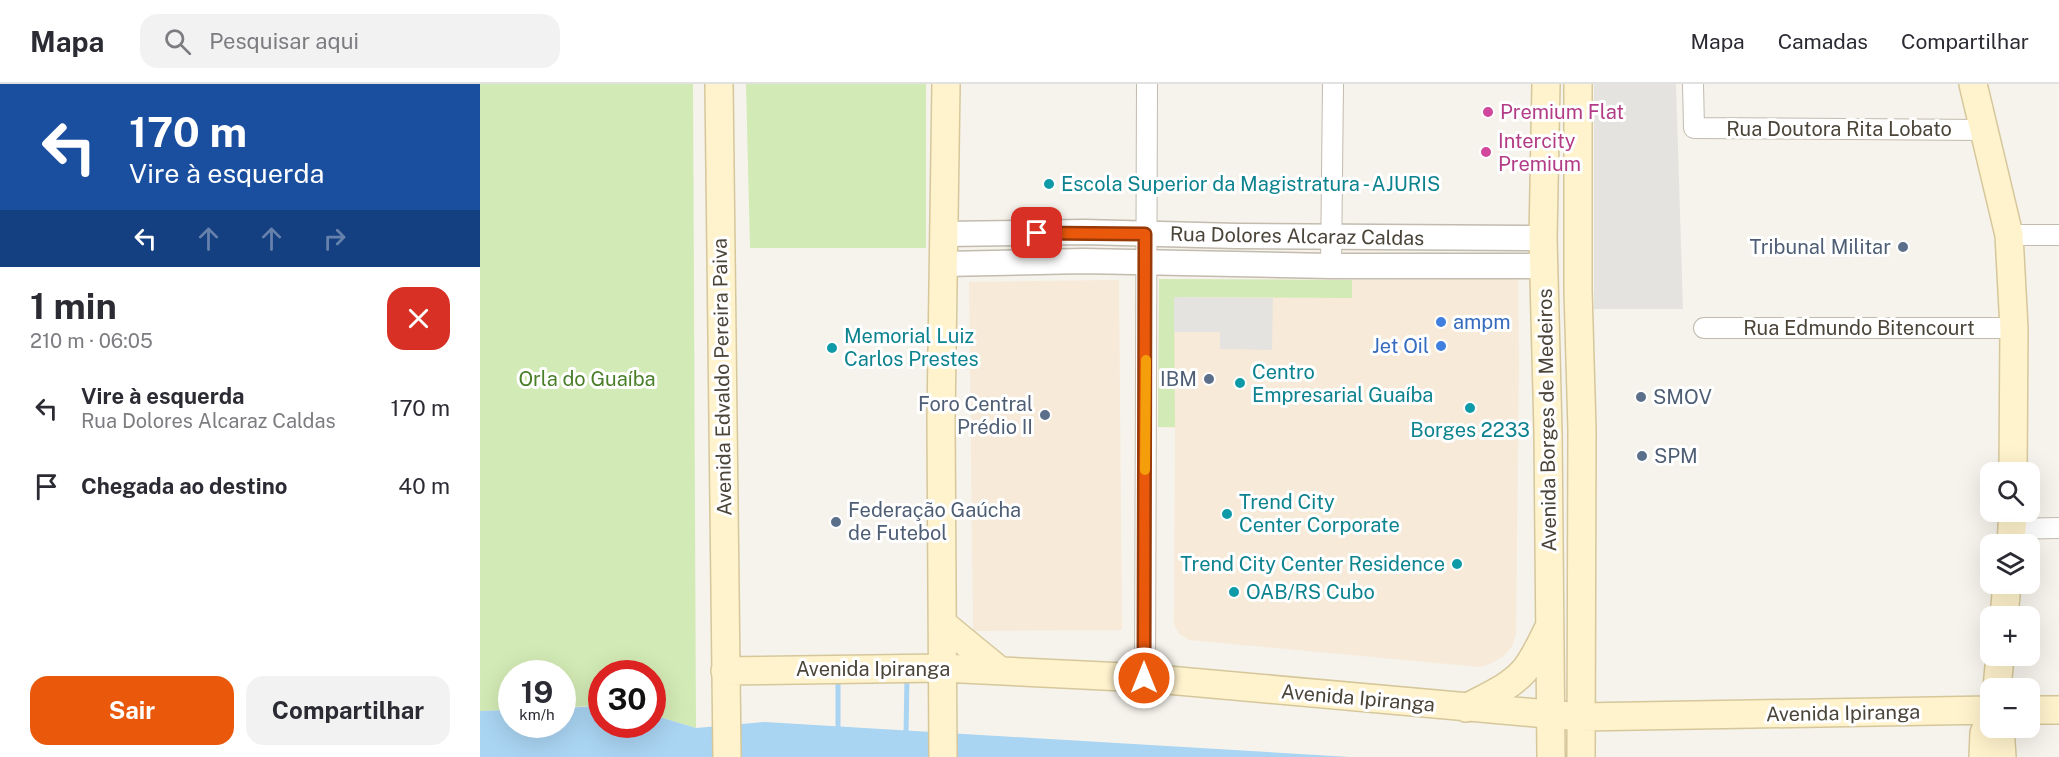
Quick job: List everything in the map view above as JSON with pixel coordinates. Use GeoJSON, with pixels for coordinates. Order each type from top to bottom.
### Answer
{"type":"FeatureCollection","features":[{"type":"Feature","properties":{"kind":"main road","name":"Avenida Edvaldo Pereira Paiva"},"geometry":{"type":"LineString","coordinates":[[719,84],[727,757]]}},
{"type":"Feature","properties":{"kind":"main road"},"geometry":{"type":"LineString","coordinates":[[944,757],[941,420],[946,84]]}},
{"type":"Feature","properties":{"kind":"main road","name":"Avenida Borges de Medeiros"},"geometry":{"type":"LineString","coordinates":[[1546,84],[1543,238],[1548,432],[1550,738]]}},
{"type":"Feature","properties":{"kind":"main road","name":"Avenida Borges de Medeiros"},"geometry":{"type":"LineString","coordinates":[[1578,84],[1578,290],[1582,430],[1581,738]]}},
{"type":"Feature","properties":{"kind":"main road"},"geometry":{"type":"LineString","coordinates":[[1973,84],[2008,236],[2014,328],[2013,462]]}},
{"type":"Feature","properties":{"kind":"main road"},"geometry":{"type":"LineString","coordinates":[[1544,266],[1578,290]]}},
{"type":"Feature","properties":{"kind":"main road"},"geometry":{"type":"LineString","coordinates":[[943,624],[999,670]]}},
{"type":"Feature","properties":{"kind":"main road"},"geometry":{"type":"LineString","coordinates":[[1466,708],[1502,688],[1523,672],[1550,626]]}},
{"type":"Feature","properties":{"kind":"main road","name":"Avenida Ipiranga"},"geometry":{"type":"LineString","coordinates":[[725,671],[942,668],[1144,678],[1466,708],[1550,738],[1980,734]]}},
{"type":"Feature","properties":{"kind":"main road"},"geometry":{"type":"LineString","coordinates":[[2040,710],[2059,710]]}},
{"type":"Feature","properties":{"kind":"street"},"geometry":{"type":"LineString","coordinates":[[1144,678],[1147,84]]}},
{"type":"Feature","properties":{"kind":"street"},"geometry":{"type":"LineString","coordinates":[[1331,266],[1333,84]]}},
{"type":"Feature","properties":{"kind":"street","name":"Rua Doutora Rita Lobato"},"geometry":{"type":"LineString","coordinates":[[1693,84],[1694,128],[1984,130]]}},
{"type":"Feature","properties":{"kind":"street","name":"Rua Dolores Alcaraz Caldas"},"geometry":{"type":"LineString","coordinates":[[944,234],[1084,232],[1543,238]]}},
{"type":"Feature","properties":{"kind":"street"},"geometry":{"type":"LineString","coordinates":[[1083,261],[1084,232]]}},
{"type":"Feature","properties":{"kind":"street"},"geometry":{"type":"LineString","coordinates":[[2008,236],[2059,235]]}},
{"type":"Feature","properties":{"kind":"street","name":"Rua Dolores Alcaraz Caldas"},"geometry":{"type":"LineString","coordinates":[[944,264],[1083,261],[1331,266],[1544,266]]}},
{"type":"Feature","properties":{"kind":"street","name":"Rua Edmundo Bitencourt"},"geometry":{"type":"LineString","coordinates":[[1704,328],[2014,328]]}},
{"type":"Feature","properties":{"kind":"street"},"geometry":{"type":"LineString","coordinates":[[2012,528],[2059,528]]}},
{"type":"Feature","properties":{"kind":"shaded area"},"geometry":{"type":"Polygon","coordinates":[[[1594,84],[1676,84],[1683,309],[1594,309],[1594,84]]]}},
{"type":"Feature","properties":{"kind":"shaded area"},"geometry":{"type":"Polygon","coordinates":[[[1518,278],[1516,634],[1512,646],[1504,656],[1480,667],[1189,640],[1179,634],[1174,624],[1175,428],[1158,427],[1159,279],[1518,278]]]}},
{"type":"Feature","properties":{"kind":"shaded area","name":"Foro Central Prédio II"},"geometry":{"type":"Polygon","coordinates":[[[1119,280],[1122,630],[973,631],[969,282],[1119,280]]]}},
{"type":"Feature","properties":{"kind":"shaded area"},"geometry":{"type":"Polygon","coordinates":[[[1174,297],[1273,298],[1272,350],[1220,349],[1220,332],[1174,332],[1174,297]]]}},
{"type":"Feature","properties":{"kind":"green space","name":"Orla do Guaíba"},"geometry":{"type":"Polygon","coordinates":[[[480,84],[693,84],[696,728],[666,719],[666,660],[588,660],[588,706],[576,707],[576,660],[498,660],[498,710],[480,711],[480,84]]]}},
{"type":"Feature","properties":{"kind":"green space"},"geometry":{"type":"Polygon","coordinates":[[[746,84],[926,84],[926,248],[750,248],[746,84]]]}},
{"type":"Feature","properties":{"kind":"green space"},"geometry":{"type":"Polygon","coordinates":[[[1159,279],[1352,280],[1352,298],[1174,297],[1175,427],[1158,427],[1159,279]]]}},
{"type":"Feature","properties":{"kind":"water"},"geometry":{"type":"Polygon","coordinates":[[[576,707],[588,707],[588,738],[666,738],[666,719],[696,728],[765,722],[1350,757],[480,757],[480,711],[498,710],[498,738],[576,738],[576,707]]]}},
{"type":"Feature","properties":{"kind":"waterway"},"geometry":{"type":"LineString","coordinates":[[906,735],[907,676]]}},
{"type":"Feature","properties":{"kind":"waterway"},"geometry":{"type":"LineString","coordinates":[[838,677],[838,733]]}},
{"type":"Feature","properties":{"kind":"slow traffic"},"geometry":{"type":"LineString","coordinates":[[1145,470],[1146,360]]}},
{"type":"Feature","properties":{"kind":"place","name":"Premium Flat"},"geometry":{"type":"Point","coordinates":[1488,112]}},
{"type":"Feature","properties":{"kind":"place","name":"Intercity Premium"},"geometry":{"type":"Point","coordinates":[1486,152]}},
{"type":"Feature","properties":{"kind":"place","name":"Escola Superior da Magistratura - AJURIS"},"geometry":{"type":"Point","coordinates":[1049,184]}},
{"type":"Feature","properties":{"kind":"place","name":"Tribunal Militar"},"geometry":{"type":"Point","coordinates":[1903,247]}},
{"type":"Feature","properties":{"kind":"place","name":"ampm"},"geometry":{"type":"Point","coordinates":[1441,322]}},
{"type":"Feature","properties":{"kind":"place","name":"Jet Oil"},"geometry":{"type":"Point","coordinates":[1441,346]}},
{"type":"Feature","properties":{"kind":"place","name":"Memorial Luiz Carlos Prestes"},"geometry":{"type":"Point","coordinates":[832,348]}},
{"type":"Feature","properties":{"kind":"place","name":"IBM"},"geometry":{"type":"Point","coordinates":[1209,379]}},
{"type":"Feature","properties":{"kind":"place","name":"Centro Empresarial Guaíba"},"geometry":{"type":"Point","coordinates":[1240,383]}},
{"type":"Feature","properties":{"kind":"place","name":"SMOV"},"geometry":{"type":"Point","coordinates":[1641,397]}},
{"type":"Feature","properties":{"kind":"place","name":"Borges 2233"},"geometry":{"type":"Point","coordinates":[1470,408]}},
{"type":"Feature","properties":{"kind":"place","name":"Foro Central Prédio II"},"geometry":{"type":"Point","coordinates":[1045,415]}},
{"type":"Feature","properties":{"kind":"place","name":"SPM"},"geometry":{"type":"Point","coordinates":[1642,456]}},
{"type":"Feature","properties":{"kind":"place","name":"Trend City Center Corporate"},"geometry":{"type":"Point","coordinates":[1227,514]}},
{"type":"Feature","properties":{"kind":"place","name":"Federação Gaúcha de Futebol"},"geometry":{"type":"Point","coordinates":[836,522]}},
{"type":"Feature","properties":{"kind":"place","name":"Trend City Center Residence"},"geometry":{"type":"Point","coordinates":[1457,564]}},
{"type":"Feature","properties":{"kind":"place","name":"OAB/RS Cubo"},"geometry":{"type":"Point","coordinates":[1234,592]}},
{"type":"Feature","properties":{"kind":"route"},"geometry":{"type":"LineString","coordinates":[[1037,233],[1145,234],[1144,678]]}}]}
